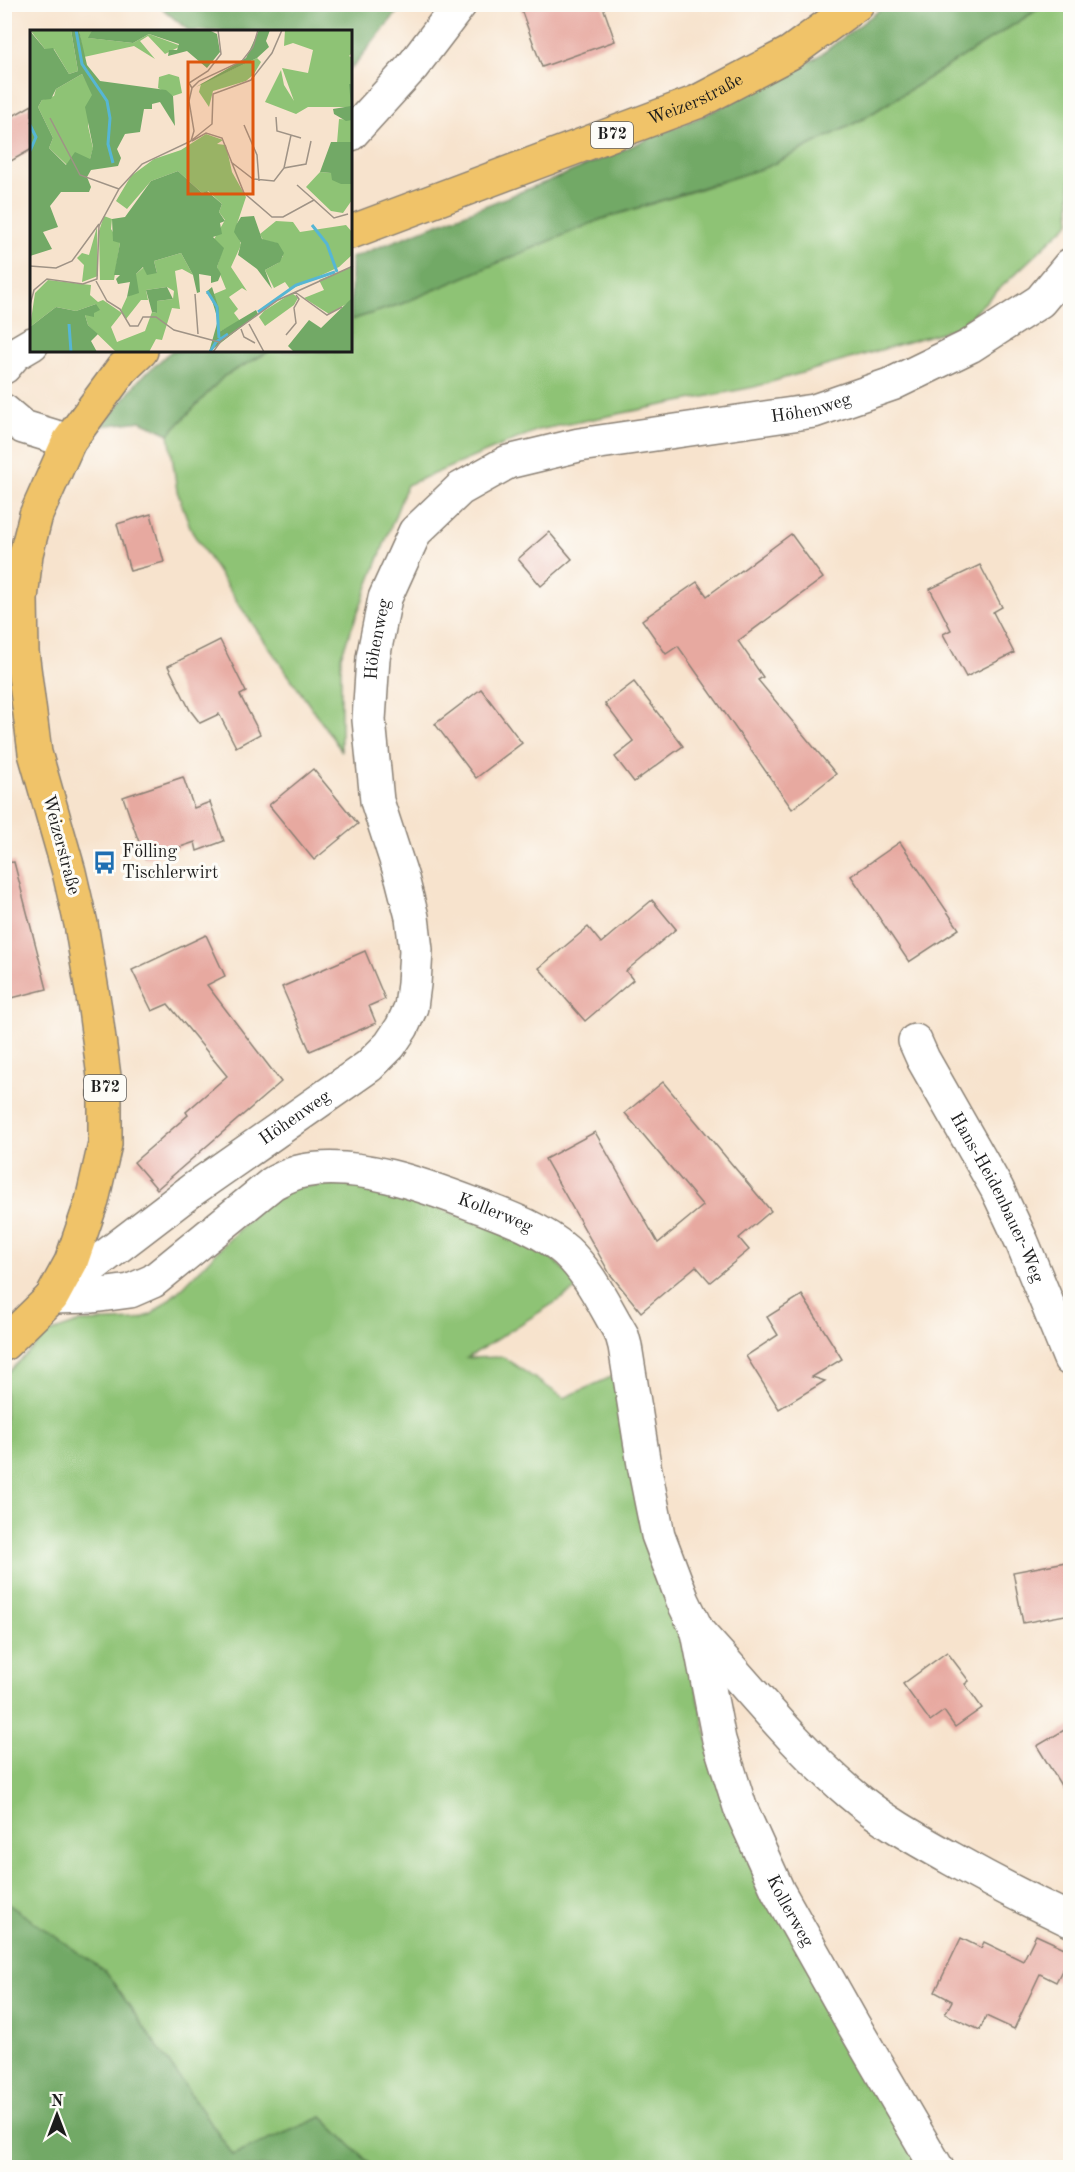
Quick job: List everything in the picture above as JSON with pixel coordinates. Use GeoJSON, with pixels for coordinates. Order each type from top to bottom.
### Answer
{"type":"FeatureCollection","features":[{"type":"Feature","properties":{"kind":"main road","name":"Weizerstraße"},"geometry":{"type":"LineString","coordinates":[[352,232],[698,102],[790,53],[857,4]]}},
{"type":"Feature","properties":{"kind":"main road","name":"Weizerstraße"},"geometry":{"type":"LineString","coordinates":[[4,1344],[52,1297],[75,1252],[92,1201],[105,1144],[105,1084],[81,924],[69,872],[35,753],[22,652],[21,599],[26,554],[36,515],[69,441],[122,369],[140,352]]}},
{"type":"Feature","properties":{"kind":"street"},"geometry":{"type":"LineString","coordinates":[[352,133],[412,68],[460,4]]}},
{"type":"Feature","properties":{"kind":"street","name":"Höhenweg"},"geometry":{"type":"LineString","coordinates":[[52,1297],[192,1190],[369,1066],[390,1046],[402,1027],[411,1007],[416,950],[412,917],[402,878],[377,801],[369,720],[373,658],[385,598],[415,532],[460,489],[508,462],[579,445],[814,411],[892,384],[969,346],[1040,301],[1071,265]]}},
{"type":"Feature","properties":{"kind":"street"},"geometry":{"type":"LineString","coordinates":[[4,367],[15,354],[30,345]]}},
{"type":"Feature","properties":{"kind":"street"},"geometry":{"type":"LineString","coordinates":[[4,411],[23,427],[69,441]]}},
{"type":"Feature","properties":{"kind":"street","name":"Hans-Heidenbauer-Weg"},"geometry":{"type":"LineString","coordinates":[[915,1041],[997,1189],[1071,1359]]}},
{"type":"Feature","properties":{"kind":"street","name":"Kollerweg"},"geometry":{"type":"LineString","coordinates":[[52,1297],[130,1292],[153,1281],[268,1188],[282,1178],[305,1171],[342,1170],[397,1179],[438,1191],[509,1218],[541,1234],[565,1251],[583,1270],[622,1335],[631,1371],[644,1465],[658,1535],[683,1601],[698,1632],[719,1740],[740,1808],[778,1891],[937,2168]]}},
{"type":"Feature","properties":{"kind":"street","name":"Kollerweg"},"geometry":{"type":"LineString","coordinates":[[698,1632],[797,1743],[829,1775],[869,1809],[920,1842],[1071,1920]]}},
{"type":"Feature","properties":{"kind":"green space"},"geometry":{"type":"Polygon","coordinates":[[[158,5],[403,5],[352,68],[352,30],[188,30],[158,5]]]}},
{"type":"Feature","properties":{"kind":"green space"},"geometry":{"type":"Polygon","coordinates":[[[886,5],[1045,5],[863,119],[767,167],[599,220],[401,304],[352,320],[352,258],[561,176],[707,114],[816,58],[886,5]]]}},
{"type":"Feature","properties":{"kind":"green space"},"geometry":{"type":"Polygon","coordinates":[[[1045,5],[1070,5],[1070,222],[959,327],[754,387],[538,430],[407,485],[341,656],[341,750],[240,606],[192,532],[177,491],[169,434],[224,376],[268,352],[352,352],[352,320],[401,304],[599,220],[775,163],[863,119],[1045,5]]]}},
{"type":"Feature","properties":{"kind":"green space"},"geometry":{"type":"Polygon","coordinates":[[[170,352],[268,352],[224,376],[169,434],[141,421],[102,426],[139,380],[170,352]]]}},
{"type":"Feature","properties":{"kind":"green space"},"geometry":{"type":"Polygon","coordinates":[[[367,1183],[536,1243],[581,1286],[467,1358],[503,1357],[564,1398],[620,1373],[683,1625],[708,1742],[924,2167],[373,2167],[322,2117],[233,2156],[105,1971],[5,1902],[5,1375],[49,1333],[81,1322],[137,1320],[152,1314],[183,1287],[268,1199],[287,1187],[367,1183]]]}},
{"type":"Feature","properties":{"kind":"green space"},"geometry":{"type":"Polygon","coordinates":[[[5,1902],[105,1971],[233,2155],[322,2117],[373,2167],[5,2167],[5,1902]]]}},
{"type":"Feature","properties":{"kind":"building"},"geometry":{"type":"Polygon","coordinates":[[[519,4],[602,4],[615,41],[542,67],[519,4]]]}},
{"type":"Feature","properties":{"kind":"building"},"geometry":{"type":"Polygon","coordinates":[[[30,106],[30,150],[4,165],[4,121],[30,106]]]}},
{"type":"Feature","properties":{"kind":"building"},"geometry":{"type":"Polygon","coordinates":[[[151,514],[164,562],[130,571],[117,524],[151,514]]]}},
{"type":"Feature","properties":{"kind":"building"},"geometry":{"type":"Polygon","coordinates":[[[549,532],[572,559],[541,586],[518,559],[549,532]]]}},
{"type":"Feature","properties":{"kind":"building"},"geometry":{"type":"Polygon","coordinates":[[[791,534],[823,578],[738,641],[763,677],[758,680],[836,774],[792,809],[678,646],[666,654],[642,620],[697,582],[707,596],[791,534]]]}},
{"type":"Feature","properties":{"kind":"building"},"geometry":{"type":"Polygon","coordinates":[[[980,565],[1002,607],[993,612],[1014,653],[966,677],[943,634],[951,630],[930,589],[980,565]]]}},
{"type":"Feature","properties":{"kind":"building"},"geometry":{"type":"Polygon","coordinates":[[[220,640],[246,692],[240,695],[260,734],[236,747],[219,714],[200,723],[190,710],[168,666],[220,640]]]}},
{"type":"Feature","properties":{"kind":"building"},"geometry":{"type":"Polygon","coordinates":[[[634,682],[683,746],[634,782],[615,757],[634,742],[605,704],[634,682]]]}},
{"type":"Feature","properties":{"kind":"building"},"geometry":{"type":"Polygon","coordinates":[[[481,689],[522,743],[476,778],[435,724],[481,689]]]}},
{"type":"Feature","properties":{"kind":"building"},"geometry":{"type":"Polygon","coordinates":[[[313,769],[358,824],[314,860],[269,805],[313,769]]]}},
{"type":"Feature","properties":{"kind":"building"},"geometry":{"type":"Polygon","coordinates":[[[183,777],[194,808],[210,802],[224,841],[197,851],[195,842],[145,859],[123,797],[183,777]]]}},
{"type":"Feature","properties":{"kind":"building"},"geometry":{"type":"Polygon","coordinates":[[[900,842],[959,929],[909,962],[851,876],[900,842]]]}},
{"type":"Feature","properties":{"kind":"building"},"geometry":{"type":"Polygon","coordinates":[[[14,862],[47,989],[4,1000],[4,863],[14,862]]]}},
{"type":"Feature","properties":{"kind":"building"},"geometry":{"type":"Polygon","coordinates":[[[652,900],[676,929],[626,971],[633,980],[585,1021],[539,968],[588,927],[601,943],[652,900]]]}},
{"type":"Feature","properties":{"kind":"building"},"geometry":{"type":"Polygon","coordinates":[[[206,935],[225,976],[207,985],[281,1082],[157,1189],[134,1162],[188,1115],[186,1112],[227,1076],[168,1004],[152,1011],[132,970],[206,935]]]}},
{"type":"Feature","properties":{"kind":"building"},"geometry":{"type":"Polygon","coordinates":[[[365,951],[385,999],[369,1006],[376,1023],[310,1051],[282,987],[365,951]]]}},
{"type":"Feature","properties":{"kind":"building"},"geometry":{"type":"Polygon","coordinates":[[[663,1082],[771,1211],[739,1238],[749,1250],[710,1282],[696,1266],[641,1312],[610,1274],[545,1159],[595,1132],[658,1243],[703,1206],[625,1113],[663,1082]]]}},
{"type":"Feature","properties":{"kind":"building"},"geometry":{"type":"Polygon","coordinates":[[[802,1295],[842,1359],[812,1377],[825,1381],[779,1409],[746,1356],[778,1335],[767,1317],[802,1295]]]}},
{"type":"Feature","properties":{"kind":"building"},"geometry":{"type":"Polygon","coordinates":[[[1071,1561],[1071,1614],[1023,1623],[1013,1572],[1071,1561]]]}},
{"type":"Feature","properties":{"kind":"building"},"geometry":{"type":"Polygon","coordinates":[[[947,1652],[969,1681],[965,1684],[982,1708],[955,1727],[944,1711],[930,1721],[903,1684],[947,1652]]]}},
{"type":"Feature","properties":{"kind":"building"},"geometry":{"type":"Polygon","coordinates":[[[1071,1726],[1071,1802],[1037,1746],[1071,1726]]]}},
{"type":"Feature","properties":{"kind":"building"},"geometry":{"type":"Polygon","coordinates":[[[1036,1935],[1071,1953],[1056,1982],[1040,1974],[1014,2029],[986,2016],[980,2030],[945,2014],[952,2001],[935,1992],[961,1938],[981,1948],[984,1942],[1023,1961],[1036,1935]]]}},
{"type":"Feature","properties":{"kind":"place","name":"Fölling Tischlerwirt"},"geometry":{"type":"Point","coordinates":[104,862]}}]}
